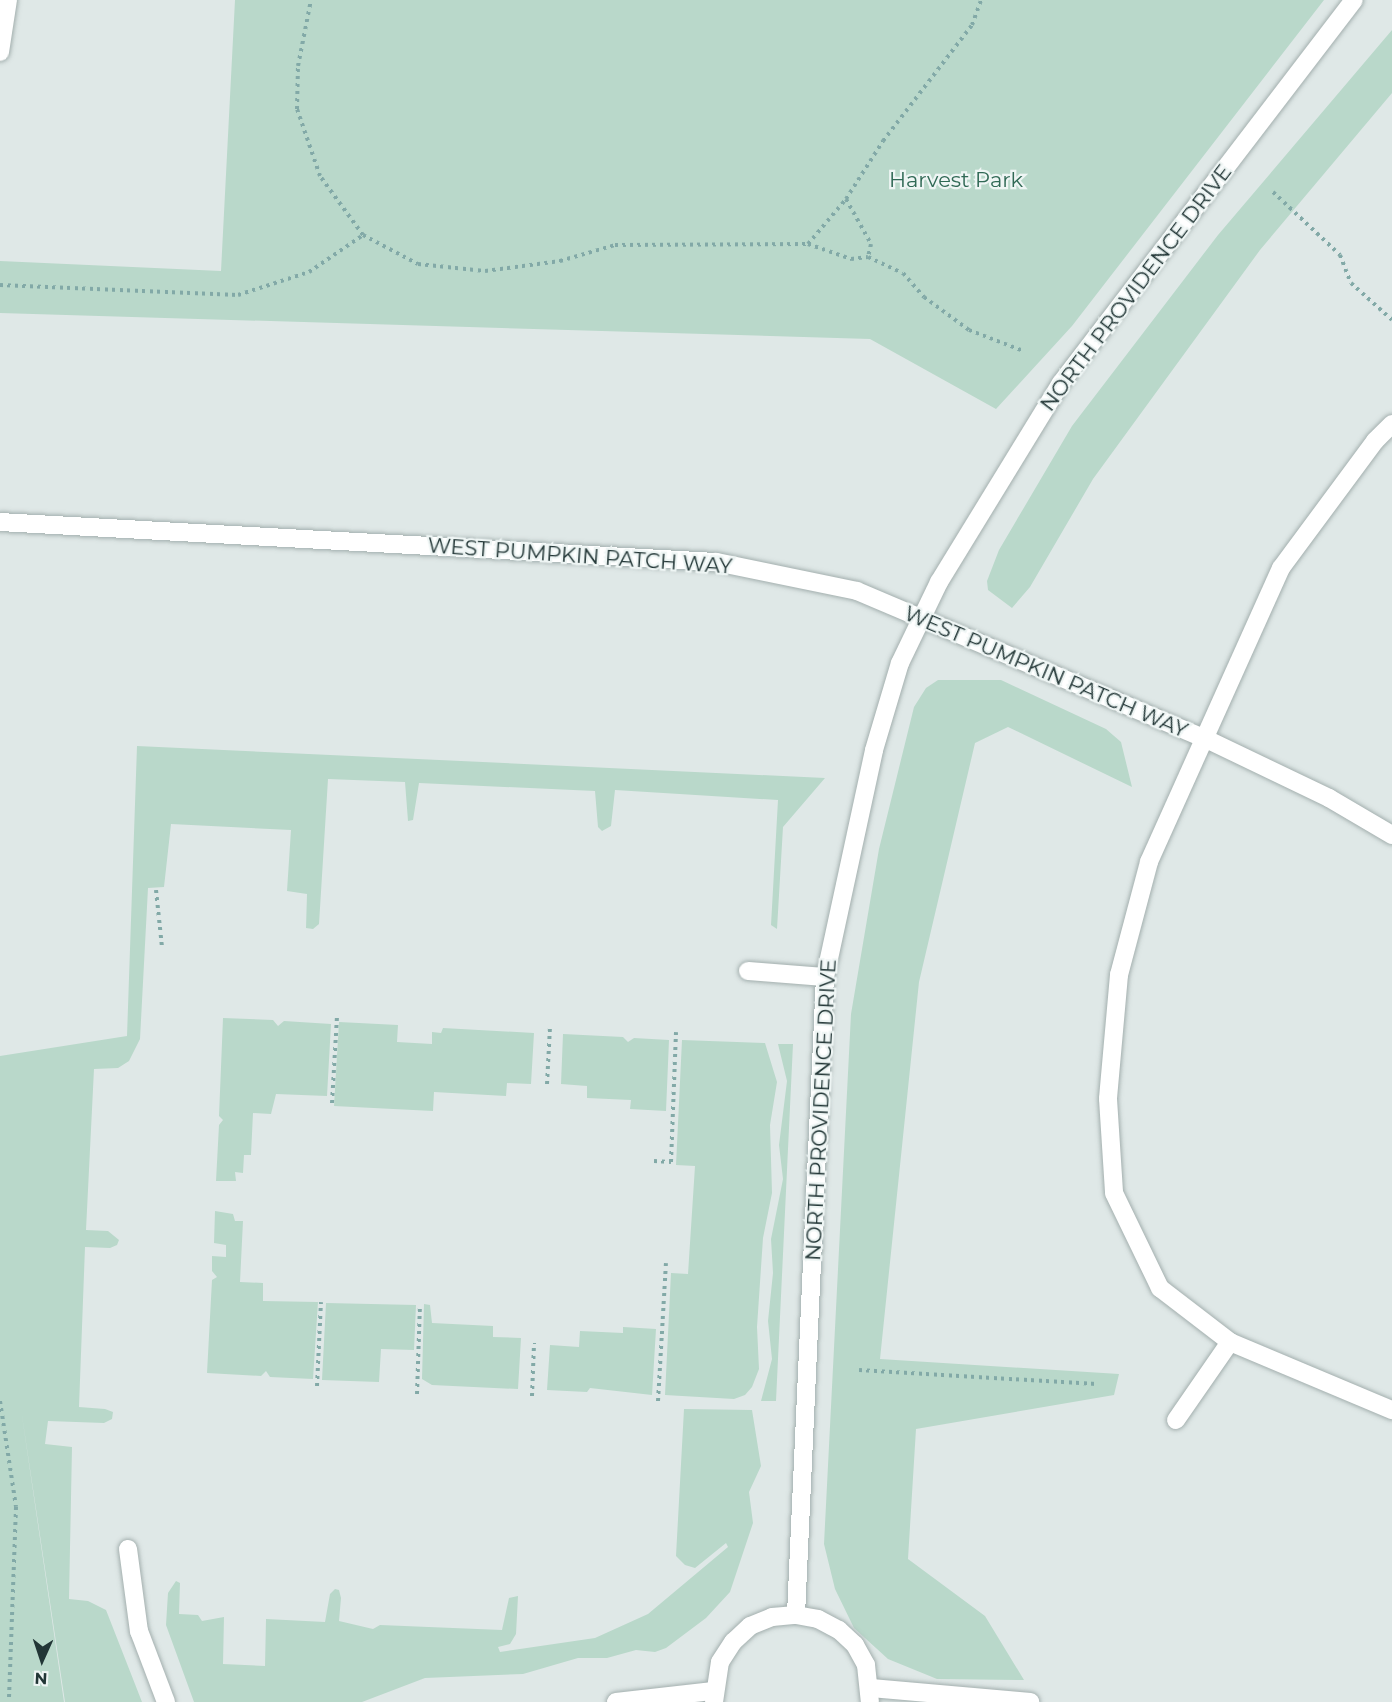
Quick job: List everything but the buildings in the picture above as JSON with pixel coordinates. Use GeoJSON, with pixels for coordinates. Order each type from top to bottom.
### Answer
{"type":"FeatureCollection","features":[{"type":"Feature","properties":{"kind":"street"},"geometry":{"type":"LineString","coordinates":[[0,52],[8,0]]}},
{"type":"Feature","properties":{"kind":"street","name":"NORTH PROVIDENCE DRIVE"},"geometry":{"type":"LineString","coordinates":[[796,1615],[825,977],[874,750],[900,663],[939,582],[1061,383],[1354,0]]}},
{"type":"Feature","properties":{"kind":"street"},"geometry":{"type":"LineString","coordinates":[[1392,424],[1375,441],[1281,568],[1149,862],[1119,975],[1108,1099],[1114,1193],[1160,1288],[1230,1342],[1392,1410]]}},
{"type":"Feature","properties":{"kind":"street","name":"WEST PUMPKIN PATCH WAY"},"geometry":{"type":"LineString","coordinates":[[0,522],[716,562],[857,591],[1204,738],[1329,798],[1392,835]]}},
{"type":"Feature","properties":{"kind":"street"},"geometry":{"type":"LineString","coordinates":[[748,971],[825,977]]}},
{"type":"Feature","properties":{"kind":"street"},"geometry":{"type":"LineString","coordinates":[[1176,1420],[1230,1342]]}},
{"type":"Feature","properties":{"kind":"street"},"geometry":{"type":"LineString","coordinates":[[128,1549],[139,1631],[166,1702]]}},
{"type":"Feature","properties":{"kind":"street"},"geometry":{"type":"LineString","coordinates":[[616,1702],[714,1697],[720,1662],[733,1642],[750,1626],[772,1617],[796,1615],[818,1619],[839,1629],[855,1645],[870,1695],[1030,1702]]}},
{"type":"Feature","properties":{"kind":"path"},"geometry":{"type":"LineString","coordinates":[[311,0],[298,66],[297,109],[320,176],[363,235],[418,264],[485,271],[560,261],[615,245],[808,244],[851,259],[868,257],[903,273],[924,297],[969,330],[1021,350]]}},
{"type":"Feature","properties":{"kind":"path"},"geometry":{"type":"LineString","coordinates":[[808,244],[846,199],[884,141],[972,25],[981,0]]}},
{"type":"Feature","properties":{"kind":"path"},"geometry":{"type":"LineString","coordinates":[[1273,192],[1340,255],[1351,283],[1392,320]]}},
{"type":"Feature","properties":{"kind":"path"},"geometry":{"type":"LineString","coordinates":[[846,199],[871,244],[868,257]]}},
{"type":"Feature","properties":{"kind":"path"},"geometry":{"type":"LineString","coordinates":[[0,285],[238,295],[309,272],[363,235]]}},
{"type":"Feature","properties":{"kind":"path"},"geometry":{"type":"LineString","coordinates":[[156,890],[162,947]]}},
{"type":"Feature","properties":{"kind":"path"},"geometry":{"type":"LineString","coordinates":[[332,1103],[337,1017]]}},
{"type":"Feature","properties":{"kind":"path"},"geometry":{"type":"LineString","coordinates":[[547,1084],[550,1027]]}},
{"type":"Feature","properties":{"kind":"path"},"geometry":{"type":"LineString","coordinates":[[654,1161],[671,1162],[676,1032]]}},
{"type":"Feature","properties":{"kind":"path"},"geometry":{"type":"LineString","coordinates":[[658,1401],[666,1263]]}},
{"type":"Feature","properties":{"kind":"path"},"geometry":{"type":"LineString","coordinates":[[317,1386],[321,1302]]}},
{"type":"Feature","properties":{"kind":"path"},"geometry":{"type":"LineString","coordinates":[[417,1394],[420,1304]]}},
{"type":"Feature","properties":{"kind":"path"},"geometry":{"type":"LineString","coordinates":[[532,1396],[534,1343]]}},
{"type":"Feature","properties":{"kind":"path"},"geometry":{"type":"LineString","coordinates":[[859,1370],[1097,1384]]}},
{"type":"Feature","properties":{"kind":"path"},"geometry":{"type":"LineString","coordinates":[[0,1401],[16,1507],[9,1702]]}},
{"type":"Feature","properties":{"kind":"green space","name":"Harvest Park"},"geometry":{"type":"Polygon","coordinates":[[[235,0],[1324,0],[1072,326],[996,409],[870,339],[0,313],[0,261],[221,271],[235,0]]]}},
{"type":"Feature","properties":{"kind":"green space"},"geometry":{"type":"Polygon","coordinates":[[[1392,30],[1392,93],[1260,250],[1093,479],[1030,587],[1012,608],[988,590],[987,581],[999,550],[1072,426],[1218,235],[1392,30]]]}},
{"type":"Feature","properties":{"kind":"green space"},"geometry":{"type":"Polygon","coordinates":[[[938,680],[1001,680],[1106,729],[1121,742],[1132,787],[1008,727],[975,743],[919,982],[880,1359],[1119,1374],[1114,1395],[916,1429],[908,1559],[985,1616],[1024,1680],[937,1679],[888,1659],[854,1628],[835,1589],[824,1544],[851,1014],[879,849],[914,707],[926,688],[938,680]]]}},
{"type":"Feature","properties":{"kind":"green space"},"geometry":{"type":"Polygon","coordinates":[[[137,746],[825,778],[783,827],[777,929],[771,925],[778,800],[615,790],[611,826],[602,831],[598,827],[595,791],[419,783],[413,820],[408,821],[405,782],[328,779],[319,924],[313,929],[306,928],[307,894],[287,891],[291,830],[171,824],[164,887],[148,888],[140,1039],[129,1061],[118,1068],[94,1069],[86,1230],[108,1231],[119,1240],[117,1245],[110,1248],[85,1247],[79,1407],[105,1409],[113,1412],[112,1419],[104,1423],[48,1421],[45,1444],[72,1447],[69,1599],[88,1601],[106,1610],[142,1702],[65,1702],[21,1409],[64,1702],[0,1702],[0,1056],[127,1036],[137,746]]]}},
{"type":"Feature","properties":{"kind":"green space"},"geometry":{"type":"Polygon","coordinates":[[[223,1018],[273,1020],[278,1026],[284,1021],[331,1024],[327,1096],[276,1094],[271,1114],[253,1113],[251,1155],[244,1155],[243,1173],[235,1172],[236,1181],[216,1181],[219,1125],[223,1120],[219,1116],[223,1018]]]}},
{"type":"Feature","properties":{"kind":"green space"},"geometry":{"type":"Polygon","coordinates":[[[339,1022],[398,1025],[397,1042],[432,1044],[432,1032],[441,1033],[443,1028],[534,1033],[531,1084],[507,1083],[506,1096],[434,1092],[433,1111],[334,1106],[339,1022]]]}},
{"type":"Feature","properties":{"kind":"green space"},"geometry":{"type":"Polygon","coordinates":[[[563,1034],[623,1037],[628,1042],[634,1038],[669,1040],[666,1111],[630,1109],[631,1100],[587,1098],[587,1086],[561,1084],[563,1034]]]}},
{"type":"Feature","properties":{"kind":"green space"},"geometry":{"type":"Polygon","coordinates":[[[682,1040],[765,1043],[777,1082],[770,1125],[772,1193],[763,1238],[757,1327],[759,1369],[752,1387],[745,1395],[734,1399],[665,1395],[671,1273],[688,1274],[695,1166],[676,1165],[682,1040]]]}},
{"type":"Feature","properties":{"kind":"green space"},"geometry":{"type":"Polygon","coordinates":[[[778,1044],[793,1044],[776,1401],[761,1401],[772,1359],[768,1321],[773,1273],[771,1239],[783,1179],[779,1145],[787,1081],[778,1044]]]}},
{"type":"Feature","properties":{"kind":"green space"},"geometry":{"type":"Polygon","coordinates":[[[215,1211],[233,1214],[235,1221],[243,1221],[240,1282],[263,1283],[263,1301],[318,1302],[313,1379],[270,1377],[266,1371],[261,1376],[207,1373],[212,1280],[217,1277],[212,1271],[212,1256],[226,1257],[226,1245],[214,1243],[215,1211]]]}},
{"type":"Feature","properties":{"kind":"green space"},"geometry":{"type":"Polygon","coordinates":[[[326,1303],[416,1305],[414,1350],[381,1349],[379,1382],[322,1380],[326,1303]]]}},
{"type":"Feature","properties":{"kind":"green space"},"geometry":{"type":"Polygon","coordinates":[[[424,1304],[430,1305],[432,1323],[493,1326],[493,1337],[521,1338],[518,1389],[432,1385],[422,1379],[424,1304]]]}},
{"type":"Feature","properties":{"kind":"green space"},"geometry":{"type":"Polygon","coordinates":[[[623,1327],[656,1329],[652,1395],[590,1388],[587,1392],[547,1390],[550,1345],[579,1347],[580,1331],[623,1333],[623,1327]]]}},
{"type":"Feature","properties":{"kind":"green space"},"geometry":{"type":"Polygon","coordinates":[[[684,1409],[752,1410],[761,1466],[749,1492],[753,1523],[730,1592],[706,1618],[666,1648],[655,1652],[636,1650],[607,1658],[578,1658],[523,1674],[425,1678],[362,1702],[194,1702],[166,1625],[168,1593],[176,1581],[180,1583],[179,1614],[198,1615],[202,1621],[224,1617],[223,1664],[265,1666],[266,1619],[325,1622],[330,1594],[335,1589],[339,1590],[341,1598],[339,1621],[373,1629],[380,1625],[502,1630],[509,1598],[518,1596],[516,1634],[510,1644],[498,1647],[500,1652],[595,1638],[648,1614],[728,1547],[726,1543],[695,1568],[685,1565],[676,1556],[684,1409]]]}}]}
